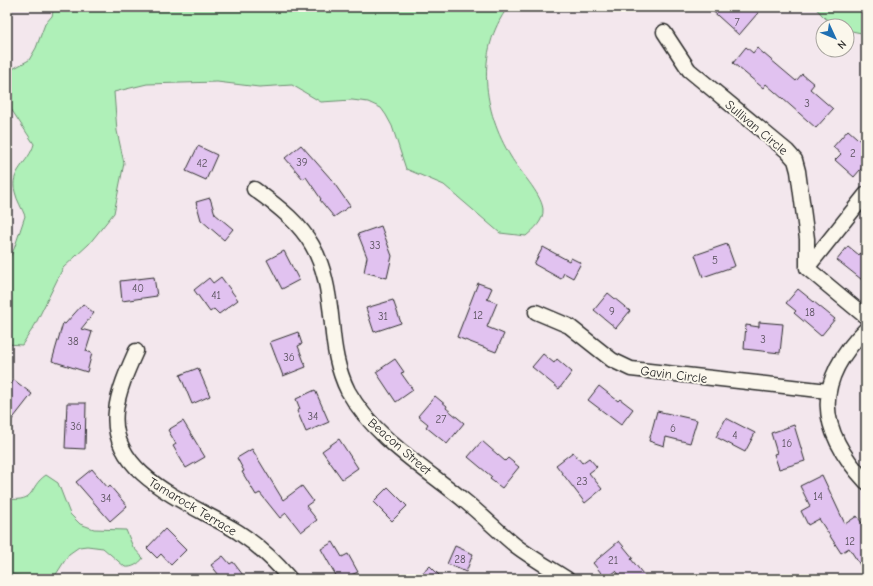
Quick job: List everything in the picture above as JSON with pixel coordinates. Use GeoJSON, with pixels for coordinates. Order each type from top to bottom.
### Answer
{"type":"FeatureCollection","features":[{"type":"Feature","properties":{"kind":"street","name":"Sullivan Circle"},"geometry":{"type":"LineString","coordinates":[[664,32],[689,70],[787,151],[795,160],[799,178],[807,239],[807,268]]}},
{"type":"Feature","properties":{"kind":"street","name":"Beacon Street"},"geometry":{"type":"LineString","coordinates":[[254,189],[287,213],[300,227],[313,246],[326,282],[337,362],[348,390],[364,414],[399,449],[467,502],[517,546],[567,579]]}},
{"type":"Feature","properties":{"kind":"street"},"geometry":{"type":"LineString","coordinates":[[866,194],[807,268],[866,317]]}},
{"type":"Feature","properties":{"kind":"street","name":"Gavin Circle"},"geometry":{"type":"LineString","coordinates":[[536,312],[569,326],[612,360],[631,369],[828,391]]}},
{"type":"Feature","properties":{"kind":"street"},"geometry":{"type":"LineString","coordinates":[[866,329],[846,352],[832,378],[828,391],[828,412],[836,441],[848,460],[866,482]]}},
{"type":"Feature","properties":{"kind":"street","name":"Tamarock Terrace"},"geometry":{"type":"LineString","coordinates":[[136,351],[116,411],[116,431],[129,458],[154,485],[200,509],[252,542],[290,579]]}},
{"type":"Feature","properties":{"kind":"green space"},"geometry":{"type":"Polygon","coordinates":[[[54,7],[508,7],[498,24],[491,43],[487,62],[489,101],[501,139],[511,157],[538,196],[543,209],[542,217],[538,224],[526,236],[500,233],[444,185],[406,169],[392,126],[386,115],[381,108],[368,102],[352,100],[321,102],[292,85],[259,87],[217,82],[147,84],[114,92],[117,131],[124,163],[114,213],[89,244],[63,268],[35,325],[22,345],[7,344],[7,263],[14,249],[25,216],[18,201],[14,185],[17,173],[32,151],[34,144],[11,109],[7,97],[7,72],[29,60],[36,48],[45,24],[52,16],[54,7]]]}},
{"type":"Feature","properties":{"kind":"green space"},"geometry":{"type":"Polygon","coordinates":[[[815,7],[866,7],[866,34],[855,32],[855,18],[825,18],[815,7]]]}},
{"type":"Feature","properties":{"kind":"green space"},"geometry":{"type":"Polygon","coordinates":[[[46,475],[58,483],[70,514],[80,524],[94,529],[126,530],[133,547],[143,558],[133,566],[125,567],[103,548],[87,546],[79,547],[69,554],[55,576],[47,579],[38,579],[17,575],[7,576],[7,499],[24,498],[28,496],[40,480],[46,475]]]}},
{"type":"Feature","properties":{"kind":"building"},"geometry":{"type":"Polygon","coordinates":[[[708,7],[763,7],[739,35],[708,7]]]}},
{"type":"Feature","properties":{"kind":"building"},"geometry":{"type":"Polygon","coordinates":[[[746,47],[753,53],[757,48],[796,81],[802,74],[814,84],[810,89],[833,109],[816,128],[766,84],[763,88],[733,63],[746,47]]]}},
{"type":"Feature","properties":{"kind":"building"},"geometry":{"type":"Polygon","coordinates":[[[848,130],[866,146],[866,152],[861,159],[866,163],[854,177],[835,160],[841,154],[833,147],[848,130]]]}},
{"type":"Feature","properties":{"kind":"building"},"geometry":{"type":"Polygon","coordinates":[[[301,145],[331,179],[350,206],[334,217],[320,200],[321,199],[306,177],[303,179],[285,158],[301,145]]]}},
{"type":"Feature","properties":{"kind":"building"},"geometry":{"type":"Polygon","coordinates":[[[198,146],[217,155],[206,180],[186,171],[198,146]]]}},
{"type":"Feature","properties":{"kind":"building"},"geometry":{"type":"Polygon","coordinates":[[[210,198],[215,214],[233,229],[224,240],[201,220],[196,202],[210,198]]]}},
{"type":"Feature","properties":{"kind":"building"},"geometry":{"type":"Polygon","coordinates":[[[381,226],[392,256],[387,278],[364,272],[367,257],[358,234],[381,226]]]}},
{"type":"Feature","properties":{"kind":"building"},"geometry":{"type":"Polygon","coordinates":[[[727,244],[735,266],[703,277],[695,255],[727,244]]]}},
{"type":"Feature","properties":{"kind":"building"},"geometry":{"type":"Polygon","coordinates":[[[848,246],[859,255],[866,246],[866,283],[837,260],[848,246]]]}},
{"type":"Feature","properties":{"kind":"building"},"geometry":{"type":"Polygon","coordinates":[[[543,247],[569,261],[571,258],[581,263],[573,278],[564,273],[561,279],[534,264],[543,247]]]}},
{"type":"Feature","properties":{"kind":"building"},"geometry":{"type":"Polygon","coordinates":[[[284,251],[299,280],[282,289],[267,260],[284,251]]]}},
{"type":"Feature","properties":{"kind":"building"},"geometry":{"type":"Polygon","coordinates":[[[154,277],[157,296],[122,301],[120,281],[154,277]]]}},
{"type":"Feature","properties":{"kind":"building"},"geometry":{"type":"Polygon","coordinates":[[[221,277],[238,300],[219,314],[214,309],[210,312],[194,290],[209,278],[213,283],[221,277]]]}},
{"type":"Feature","properties":{"kind":"building"},"geometry":{"type":"Polygon","coordinates":[[[478,283],[492,288],[487,299],[497,303],[487,327],[504,334],[496,352],[457,337],[478,283]]]}},
{"type":"Feature","properties":{"kind":"building"},"geometry":{"type":"Polygon","coordinates":[[[798,289],[835,319],[821,336],[794,313],[796,311],[786,303],[798,289]]]}},
{"type":"Feature","properties":{"kind":"building"},"geometry":{"type":"Polygon","coordinates":[[[608,293],[630,311],[616,328],[594,310],[608,293]]]}},
{"type":"Feature","properties":{"kind":"building"},"geometry":{"type":"Polygon","coordinates":[[[393,300],[401,323],[374,332],[366,308],[393,300]]]}},
{"type":"Feature","properties":{"kind":"building"},"geometry":{"type":"Polygon","coordinates":[[[83,304],[94,313],[81,329],[92,332],[86,351],[92,353],[87,372],[52,361],[63,323],[65,324],[83,304]]]}},
{"type":"Feature","properties":{"kind":"building"},"geometry":{"type":"Polygon","coordinates":[[[759,322],[783,324],[780,353],[744,349],[746,325],[759,327],[759,322]]]}},
{"type":"Feature","properties":{"kind":"building"},"geometry":{"type":"Polygon","coordinates":[[[298,332],[302,344],[298,346],[306,367],[283,376],[270,342],[298,332]]]}},
{"type":"Feature","properties":{"kind":"building"},"geometry":{"type":"Polygon","coordinates":[[[543,354],[554,363],[557,359],[572,372],[559,389],[532,367],[543,354]]]}},
{"type":"Feature","properties":{"kind":"building"},"geometry":{"type":"Polygon","coordinates":[[[395,359],[404,372],[401,373],[413,390],[396,402],[376,372],[395,359]]]}},
{"type":"Feature","properties":{"kind":"building"},"geometry":{"type":"Polygon","coordinates":[[[198,368],[210,396],[192,404],[180,375],[198,368]]]}},
{"type":"Feature","properties":{"kind":"building"},"geometry":{"type":"Polygon","coordinates":[[[14,380],[32,394],[7,426],[7,389],[14,380]]]}},
{"type":"Feature","properties":{"kind":"building"},"geometry":{"type":"Polygon","coordinates":[[[599,386],[618,401],[620,399],[633,409],[621,425],[588,400],[599,386]]]}},
{"type":"Feature","properties":{"kind":"building"},"geometry":{"type":"Polygon","coordinates":[[[315,390],[329,422],[306,432],[297,411],[300,409],[296,399],[315,390]]]}},
{"type":"Feature","properties":{"kind":"building"},"geometry":{"type":"Polygon","coordinates":[[[435,396],[447,406],[446,408],[464,423],[447,444],[426,427],[428,424],[418,416],[435,396]]]}},
{"type":"Feature","properties":{"kind":"building"},"geometry":{"type":"Polygon","coordinates":[[[67,403],[86,403],[85,449],[65,448],[67,403]]]}},
{"type":"Feature","properties":{"kind":"building"},"geometry":{"type":"Polygon","coordinates":[[[657,411],[697,420],[690,443],[666,437],[664,446],[649,441],[657,411]]]}},
{"type":"Feature","properties":{"kind":"building"},"geometry":{"type":"Polygon","coordinates":[[[726,418],[755,433],[745,452],[716,437],[726,418]]]}},
{"type":"Feature","properties":{"kind":"building"},"geometry":{"type":"Polygon","coordinates":[[[183,421],[205,457],[186,468],[173,446],[176,444],[168,430],[183,421]]]}},
{"type":"Feature","properties":{"kind":"building"},"geometry":{"type":"Polygon","coordinates":[[[794,425],[805,461],[779,469],[774,454],[777,453],[771,433],[794,425]]]}},
{"type":"Feature","properties":{"kind":"building"},"geometry":{"type":"Polygon","coordinates":[[[339,439],[358,468],[342,479],[322,451],[339,439]]]}},
{"type":"Feature","properties":{"kind":"building"},"geometry":{"type":"Polygon","coordinates":[[[482,441],[505,461],[508,458],[519,467],[502,488],[490,479],[492,477],[468,457],[482,441]]]}},
{"type":"Feature","properties":{"kind":"building"},"geometry":{"type":"Polygon","coordinates":[[[252,449],[283,500],[302,486],[313,501],[306,506],[317,520],[301,532],[286,513],[280,518],[260,493],[256,495],[242,472],[244,471],[237,458],[252,449]]]}},
{"type":"Feature","properties":{"kind":"building"},"geometry":{"type":"Polygon","coordinates":[[[573,452],[582,463],[589,458],[597,467],[589,473],[602,489],[585,503],[556,465],[573,452]]]}},
{"type":"Feature","properties":{"kind":"building"},"geometry":{"type":"Polygon","coordinates":[[[92,469],[108,488],[110,486],[127,506],[110,521],[76,482],[92,469]]]}},
{"type":"Feature","properties":{"kind":"building"},"geometry":{"type":"Polygon","coordinates":[[[822,475],[845,524],[857,516],[866,529],[866,574],[849,548],[841,553],[819,519],[808,525],[801,511],[810,506],[800,486],[822,475]]]}},
{"type":"Feature","properties":{"kind":"building"},"geometry":{"type":"Polygon","coordinates":[[[388,487],[407,506],[392,521],[373,502],[388,487]]]}},
{"type":"Feature","properties":{"kind":"building"},"geometry":{"type":"Polygon","coordinates":[[[165,529],[186,550],[171,565],[161,554],[157,558],[147,548],[165,529]]]}},
{"type":"Feature","properties":{"kind":"building"},"geometry":{"type":"Polygon","coordinates":[[[619,541],[647,579],[623,579],[616,571],[606,579],[593,563],[619,541]]]}},
{"type":"Feature","properties":{"kind":"building"},"geometry":{"type":"Polygon","coordinates":[[[333,542],[342,557],[348,554],[358,572],[351,575],[354,579],[338,579],[321,549],[333,542]]]}},
{"type":"Feature","properties":{"kind":"building"},"geometry":{"type":"Polygon","coordinates":[[[455,546],[473,554],[466,572],[447,564],[455,546]]]}},
{"type":"Feature","properties":{"kind":"building"},"geometry":{"type":"Polygon","coordinates":[[[223,556],[230,564],[233,562],[246,579],[222,579],[211,565],[223,556]]]}},
{"type":"Feature","properties":{"kind":"building"},"geometry":{"type":"Polygon","coordinates":[[[430,566],[443,579],[416,579],[430,566]]]}}]}
